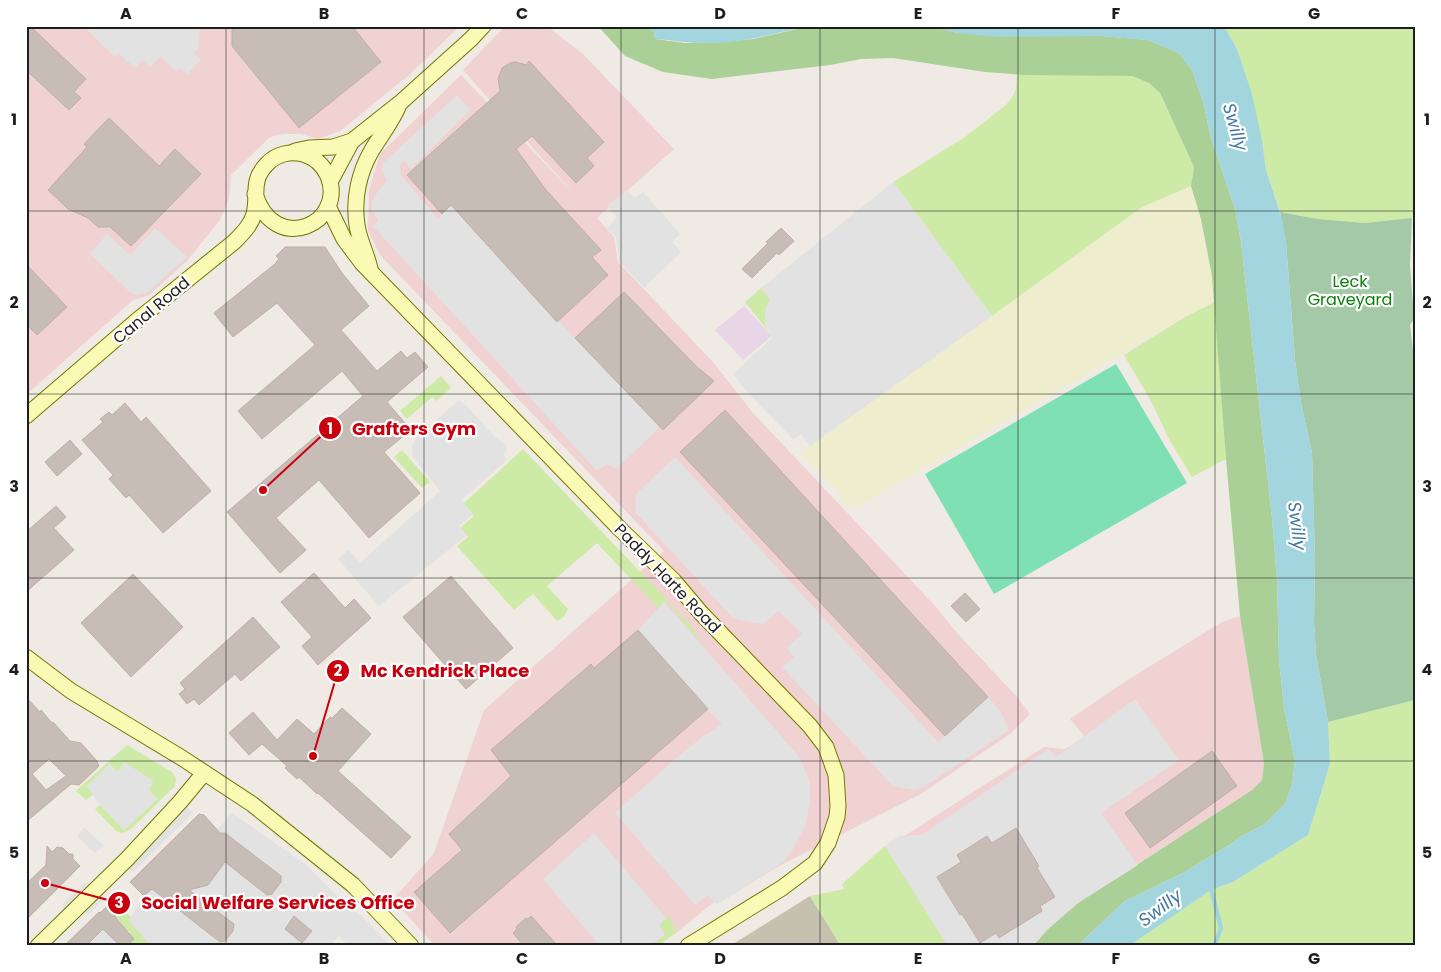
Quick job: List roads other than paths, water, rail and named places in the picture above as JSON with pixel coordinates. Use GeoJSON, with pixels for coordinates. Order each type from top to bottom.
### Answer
{"type":"FeatureCollection","features":[{"type":"Feature","properties":{"kind":"main road"},"geometry":{"type":"LineString","coordinates":[[292,153],[310,156],[319,162],[326,170],[330,182],[331,193],[328,206],[317,220],[300,228],[279,225],[269,219],[262,211],[255,194],[256,182],[268,163],[283,154],[309,148],[329,147],[352,141],[400,104],[483,26]]}},
{"type":"Feature","properties":{"kind":"main road"},"geometry":{"type":"LineString","coordinates":[[370,270],[368,257],[356,224],[357,188],[367,159],[389,126],[400,104]]}},
{"type":"Feature","properties":{"kind":"main road"},"geometry":{"type":"LineString","coordinates":[[330,182],[352,141]]}},
{"type":"Feature","properties":{"kind":"main road","name":"Canal Road"},"geometry":{"type":"LineString","coordinates":[[26,416],[140,318],[234,242],[244,232],[254,213],[255,194]]}},
{"type":"Feature","properties":{"kind":"main road","name":"Paddy Harte Road"},"geometry":{"type":"LineString","coordinates":[[328,206],[344,239],[357,257],[552,460],[674,581],[696,608],[810,726],[826,747],[836,775],[837,817],[828,843],[815,863],[782,888],[688,946]]}},
{"type":"Feature","properties":{"kind":"main road"},"geometry":{"type":"LineString","coordinates":[[26,657],[72,691],[204,772],[244,799],[353,885],[411,946]]}},
{"type":"Feature","properties":{"kind":"main road"},"geometry":{"type":"LineString","coordinates":[[38,946],[126,859],[180,802],[204,772]]}},
{"type":"Feature","properties":{"kind":"water"},"geometry":{"type":"Polygon","coordinates":[[[648,26],[810,26],[723,43],[703,43],[655,39],[654,32],[648,26]]]}},
{"type":"Feature","properties":{"kind":"water","name":"Swilly"},"geometry":{"type":"Polygon","coordinates":[[[918,26],[1224,26],[1237,49],[1252,94],[1262,140],[1266,170],[1283,222],[1295,360],[1301,403],[1312,453],[1315,559],[1314,623],[1316,655],[1328,721],[1330,764],[1308,835],[1233,882],[1211,890],[1129,946],[1077,946],[1125,901],[1183,873],[1238,838],[1265,824],[1285,804],[1292,785],[1295,761],[1284,708],[1279,659],[1277,580],[1272,518],[1241,242],[1235,209],[1211,138],[1203,101],[1192,70],[1179,53],[1148,40],[1101,36],[999,37],[957,33],[939,28],[918,26]]]}},
{"type":"Feature","properties":{"kind":"waterway"},"geometry":{"type":"LineString","coordinates":[[1210,885],[1221,928],[1214,946]]}},
{"type":"Feature","properties":{"kind":"place","name":"Grafters Gym"},"geometry":{"type":"Point","coordinates":[263,490]}},
{"type":"Feature","properties":{"kind":"place","name":"Mc Kendrick Place"},"geometry":{"type":"Point","coordinates":[313,756]}},
{"type":"Feature","properties":{"kind":"place","name":"Social Welfare Services Office"},"geometry":{"type":"Point","coordinates":[45,883]}},
{"type":"Feature","properties":{"kind":"park label","name":"Leck Graveyard"},"geometry":{"type":"Point","coordinates":[1350,290]}}]}
